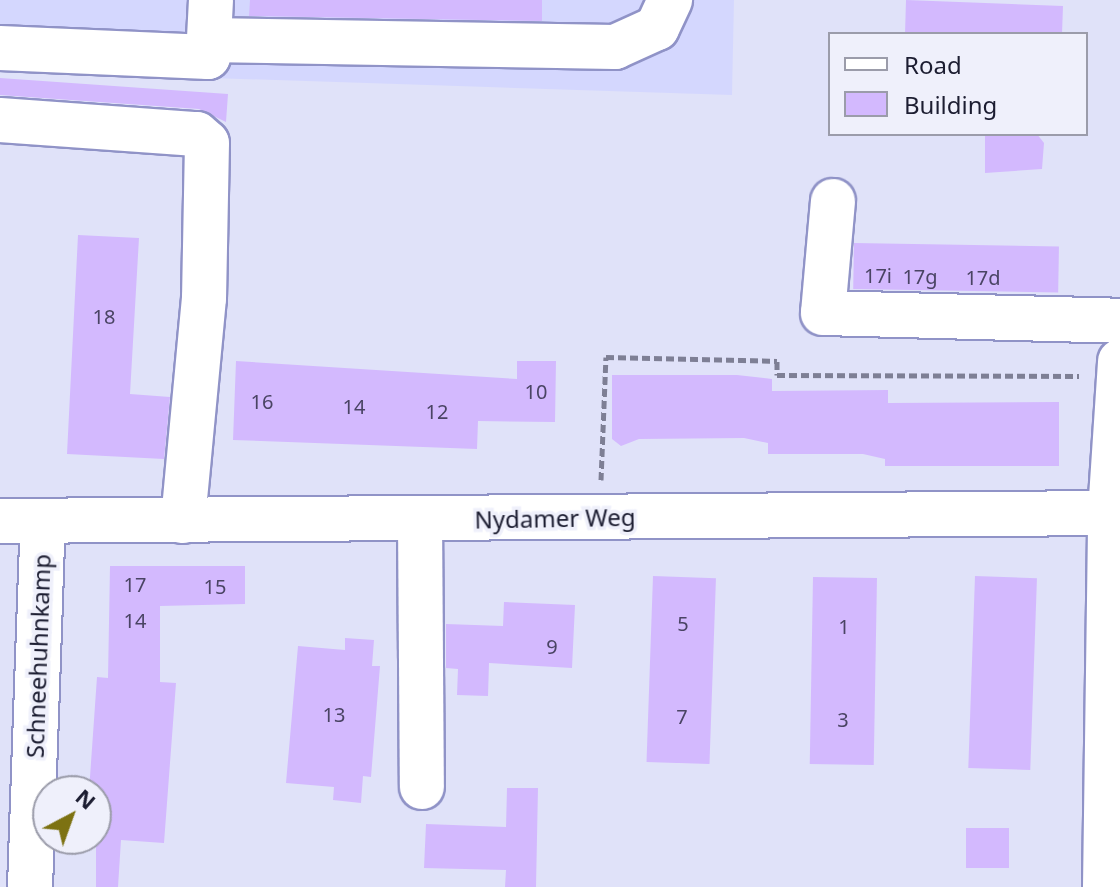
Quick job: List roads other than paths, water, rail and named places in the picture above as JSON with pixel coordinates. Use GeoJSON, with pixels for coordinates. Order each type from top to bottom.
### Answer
{"type":"FeatureCollection","features":[{"type":"Feature","properties":{"kind":"street"},"geometry":{"type":"LineString","coordinates":[[0,48],[208,57],[210,20],[615,47],[657,28],[670,0]]}},
{"type":"Feature","properties":{"kind":"street"},"geometry":{"type":"LineString","coordinates":[[0,120],[197,134],[207,143],[204,298],[183,521]]}},
{"type":"Feature","properties":{"kind":"street"},"geometry":{"type":"LineString","coordinates":[[833,201],[823,313],[1120,321]]}},
{"type":"Feature","properties":{"kind":"street"},"geometry":{"type":"LineString","coordinates":[[1105,887],[1116,670],[1110,513],[1120,361]]}},
{"type":"Feature","properties":{"kind":"street","name":"Nydamer Weg"},"geometry":{"type":"LineString","coordinates":[[0,521],[1110,513]]}},
{"type":"Feature","properties":{"kind":"street"},"geometry":{"type":"LineString","coordinates":[[420,519],[422,787]]}},
{"type":"Feature","properties":{"kind":"street","name":"Schneehuhnkamp"},"geometry":{"type":"LineString","coordinates":[[30,887],[43,522]]}}]}
